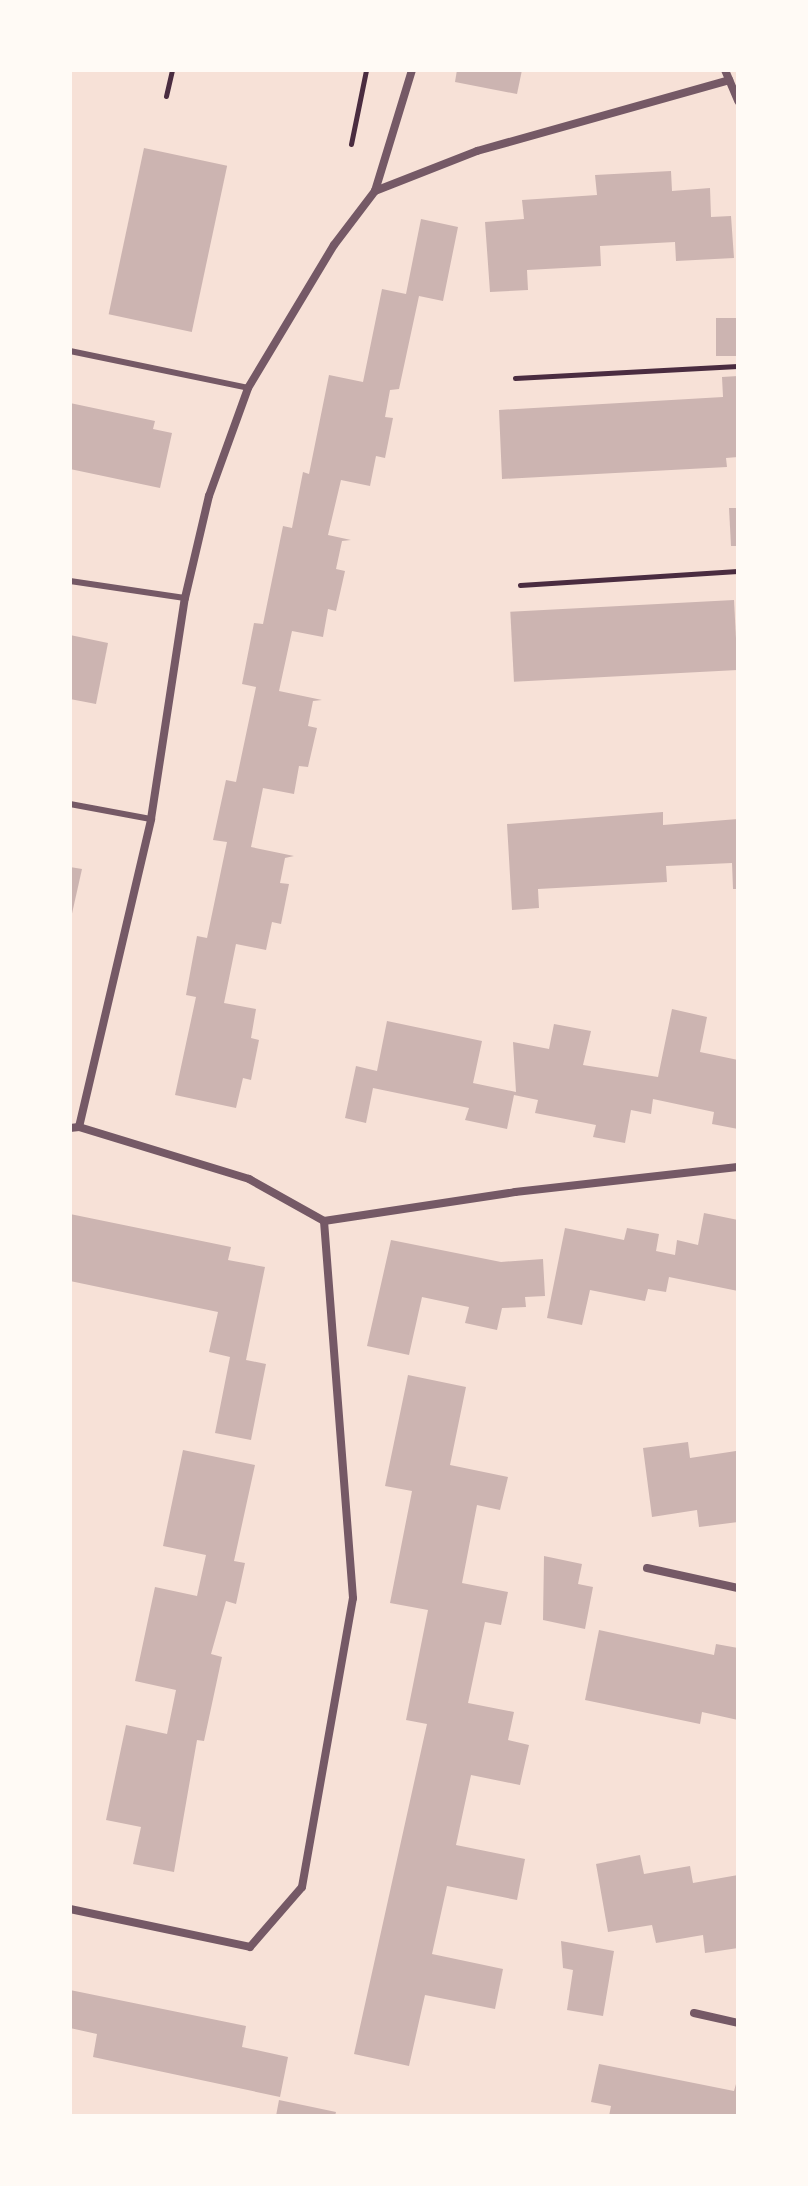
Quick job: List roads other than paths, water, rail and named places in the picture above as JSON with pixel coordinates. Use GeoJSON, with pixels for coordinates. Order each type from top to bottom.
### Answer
{"type":"FeatureCollection","features":[{"type":"Feature","properties":{"kind":"street"},"geometry":{"type":"LineString","coordinates":[[412,70],[375,191],[334,245],[248,388],[209,496],[185,598],[151,819],[75,1127],[249,1179],[324,1221],[515,1192],[738,1167]]}},
{"type":"Feature","properties":{"kind":"street"},"geometry":{"type":"LineString","coordinates":[[725,70],[738,101]]}},
{"type":"Feature","properties":{"kind":"street"},"geometry":{"type":"LineString","coordinates":[[375,191],[477,151],[729,80]]}},
{"type":"Feature","properties":{"kind":"street"},"geometry":{"type":"LineString","coordinates":[[70,1909],[250,1947],[302,1887],[353,1598],[324,1221]]}},
{"type":"Feature","properties":{"kind":"street"},"geometry":{"type":"LineString","coordinates":[[647,1568],[738,1588]]}},
{"type":"Feature","properties":{"kind":"street"},"geometry":{"type":"LineString","coordinates":[[694,2013],[738,2023]]}},
{"type":"Feature","properties":{"kind":"lane"},"geometry":{"type":"LineString","coordinates":[[70,351],[248,388]]}},
{"type":"Feature","properties":{"kind":"lane"},"geometry":{"type":"LineString","coordinates":[[70,581],[185,598]]}},
{"type":"Feature","properties":{"kind":"lane"},"geometry":{"type":"LineString","coordinates":[[70,804],[151,819]]}}]}
